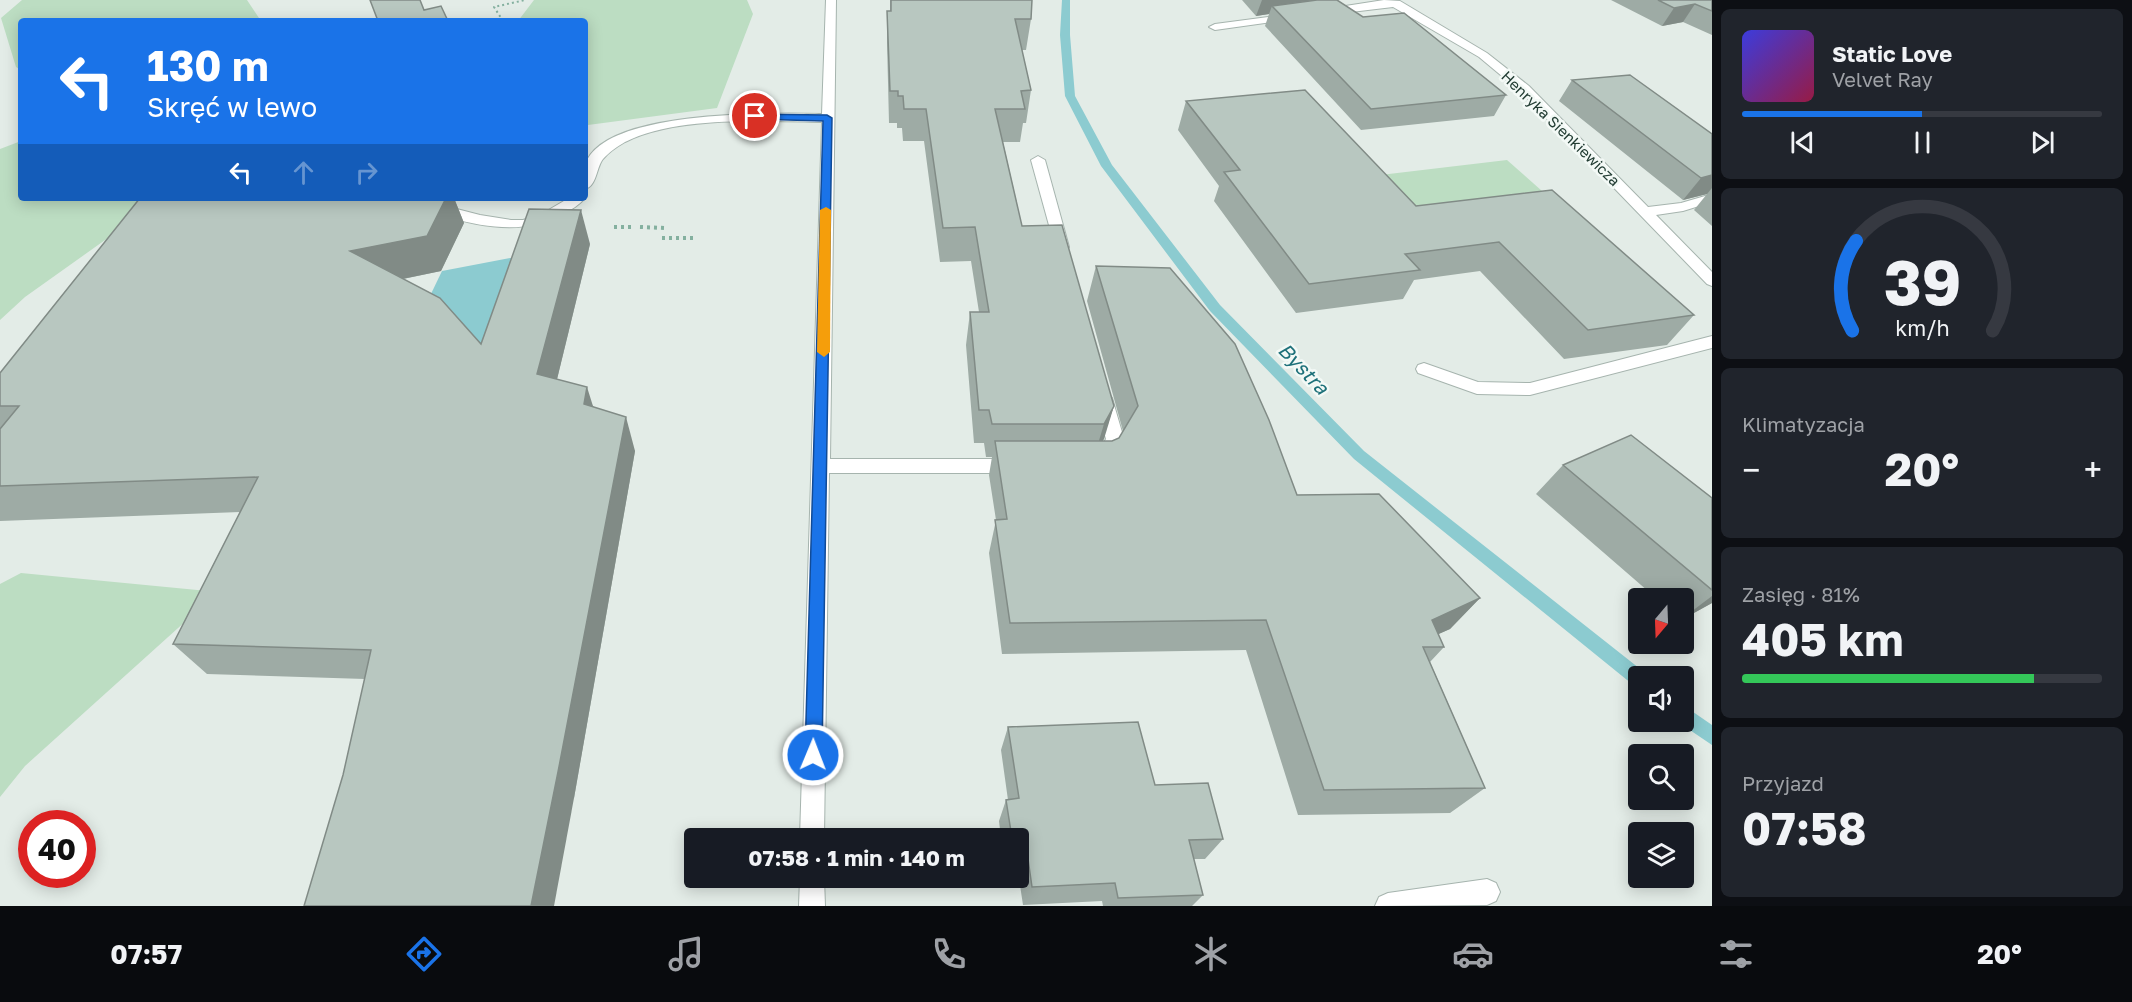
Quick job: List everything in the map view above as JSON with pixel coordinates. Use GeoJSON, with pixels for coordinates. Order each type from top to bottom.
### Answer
{"type":"FeatureCollection","features":[{"type":"Feature","properties":{"kind":"street"},"geometry":{"type":"LineString","coordinates":[[812,828],[831,0]]}},
{"type":"Feature","properties":{"kind":"street"},"geometry":{"type":"LineString","coordinates":[[1215,27],[1393,2]]}},
{"type":"Feature","properties":{"kind":"street","name":"Henryka Sienkiewicza"},"geometry":{"type":"LineString","coordinates":[[1393,2],[1440,28],[1503,70],[1712,281]]}},
{"type":"Feature","properties":{"kind":"street"},"geometry":{"type":"LineString","coordinates":[[588,177],[600,153],[630,135],[707,119],[755,116],[827,118]]}},
{"type":"Feature","properties":{"kind":"street"},"geometry":{"type":"LineString","coordinates":[[1038,160],[1066,261]]}},
{"type":"Feature","properties":{"kind":"street"},"geometry":{"type":"LineString","coordinates":[[1646,212],[1683,207],[1712,198]]}},
{"type":"Feature","properties":{"kind":"street"},"geometry":{"type":"LineString","coordinates":[[410,201],[482,220],[521,224],[542,219],[573,201]]}},
{"type":"Feature","properties":{"kind":"street"},"geometry":{"type":"LineString","coordinates":[[1424,369],[1477,388],[1530,389],[1712,342]]}},
{"type":"Feature","properties":{"kind":"street"},"geometry":{"type":"LineString","coordinates":[[1089,466],[1100,466],[1115,440],[1099,384]]}},
{"type":"Feature","properties":{"kind":"street"},"geometry":{"type":"LineString","coordinates":[[821,466],[1029,466]]}},
{"type":"Feature","properties":{"kind":"street"},"geometry":{"type":"LineString","coordinates":[[812,888],[812,906]]}},
{"type":"Feature","properties":{"kind":"street"},"geometry":{"type":"LineString","coordinates":[[1388,906],[1487,892]]}},
{"type":"Feature","properties":{"kind":"path"},"geometry":{"type":"LineString","coordinates":[[501,18],[494,7],[525,0]]}},
{"type":"Feature","properties":{"kind":"path"},"geometry":{"type":"LineString","coordinates":[[614,227],[631,227]]}},
{"type":"Feature","properties":{"kind":"path"},"geometry":{"type":"LineString","coordinates":[[640,227],[665,228]]}},
{"type":"Feature","properties":{"kind":"path"},"geometry":{"type":"LineString","coordinates":[[662,238],[693,238]]}},
{"type":"Feature","properties":{"kind":"green space"},"geometry":{"type":"Polygon","coordinates":[[[22,0],[247,0],[259,18],[18,18],[18,68],[1,18],[22,0]]]}},
{"type":"Feature","properties":{"kind":"green space"},"geometry":{"type":"Polygon","coordinates":[[[534,0],[747,0],[753,14],[717,108],[588,125],[588,18],[520,18],[534,0]]]}},
{"type":"Feature","properties":{"kind":"green space"},"geometry":{"type":"Polygon","coordinates":[[[18,142],[18,201],[179,201],[136,218],[25,297],[0,320],[0,149],[18,142]]]}},
{"type":"Feature","properties":{"kind":"green space"},"geometry":{"type":"Polygon","coordinates":[[[1507,160],[1551,199],[1393,218],[1355,178],[1507,160]]]}},
{"type":"Feature","properties":{"kind":"green space"},"geometry":{"type":"Polygon","coordinates":[[[21,573],[218,592],[25,766],[0,797],[0,584],[21,573]]]}},
{"type":"Feature","properties":{"kind":"water"},"geometry":{"type":"Polygon","coordinates":[[[510,258],[535,258],[488,404],[417,323],[442,271],[510,258]]]}},
{"type":"Feature","properties":{"kind":"building"},"geometry":{"type":"Polygon","coordinates":[[[370,0],[420,0],[424,10],[441,6],[447,18],[377,18],[370,0]]]}},
{"type":"Feature","properties":{"kind":"building"},"geometry":{"type":"Polygon","coordinates":[[[891,0],[1032,0],[1031,19],[1015,19],[1031,90],[1021,91],[1025,109],[995,109],[1022,226],[1062,225],[1114,406],[1104,424],[992,424],[989,410],[979,410],[970,312],[989,312],[975,227],[943,228],[926,109],[904,109],[903,96],[898,96],[898,91],[890,91],[887,11],[891,11],[891,0]]]}},
{"type":"Feature","properties":{"kind":"building"},"geometry":{"type":"Polygon","coordinates":[[[1317,0],[1337,0],[1363,17],[1404,13],[1506,95],[1371,109],[1272,6],[1317,0]]]}},
{"type":"Feature","properties":{"kind":"building"},"geometry":{"type":"Polygon","coordinates":[[[1658,0],[1712,0],[1712,11],[1695,4],[1674,8],[1658,0]]]}},
{"type":"Feature","properties":{"kind":"building"},"geometry":{"type":"Polygon","coordinates":[[[1630,75],[1712,134],[1712,175],[1701,178],[1572,80],[1630,75]]]}},
{"type":"Feature","properties":{"kind":"building"},"geometry":{"type":"Polygon","coordinates":[[[1305,90],[1416,206],[1552,190],[1694,315],[1588,330],[1499,242],[1405,254],[1420,270],[1309,284],[1224,172],[1240,170],[1186,101],[1305,90]]]}},
{"type":"Feature","properties":{"kind":"building"},"geometry":{"type":"Polygon","coordinates":[[[138,201],[444,201],[427,236],[350,251],[440,298],[481,344],[529,209],[581,210],[537,374],[587,387],[584,404],[626,417],[531,906],[304,906],[343,775],[371,650],[173,644],[258,477],[0,486],[0,429],[19,406],[0,406],[0,373],[138,201]]]}},
{"type":"Feature","properties":{"kind":"building"},"geometry":{"type":"Polygon","coordinates":[[[1096,266],[1170,268],[1235,344],[1269,420],[1297,495],[1379,494],[1480,598],[1432,620],[1444,647],[1423,647],[1485,788],[1324,790],[1266,620],[1010,623],[995,520],[1007,519],[995,441],[1112,441],[1119,438],[1138,406],[1096,266]]]}},
{"type":"Feature","properties":{"kind":"building"},"geometry":{"type":"Polygon","coordinates":[[[1631,435],[1712,498],[1712,590],[1563,465],[1631,435]]]}},
{"type":"Feature","properties":{"kind":"building"},"geometry":{"type":"Polygon","coordinates":[[[1138,722],[1155,785],[1208,783],[1223,839],[1189,840],[1203,895],[1118,898],[1115,883],[1032,887],[1029,866],[1029,828],[1010,828],[1006,800],[1019,798],[1008,727],[1138,722]]]}},
{"type":"Feature","properties":{"kind":"waterway","name":"Bystra"},"geometry":{"type":"LineString","coordinates":[[1066,0],[1065,35],[1070,96],[1107,166],[1215,308],[1359,455],[1628,670]]}},
{"type":"Feature","properties":{"kind":"waterway","name":"Bystra"},"geometry":{"type":"LineString","coordinates":[[1694,722],[1712,736]]}},
{"type":"Feature","properties":{"kind":"slow traffic"},"geometry":{"type":"LineString","coordinates":[[824,352],[826,210]]}},
{"type":"Feature","properties":{"kind":"route"},"geometry":{"type":"LineString","coordinates":[[755,116],[827,118],[825,303],[813,755]]}}]}
